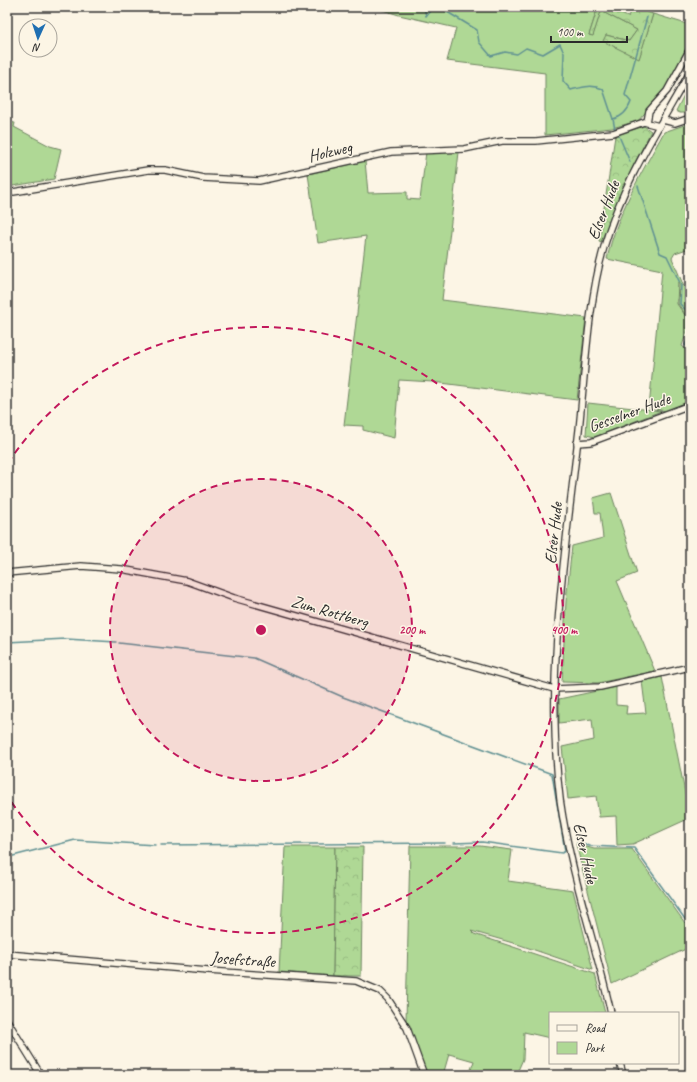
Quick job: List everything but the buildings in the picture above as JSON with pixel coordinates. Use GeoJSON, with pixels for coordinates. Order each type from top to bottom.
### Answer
{"type":"FeatureCollection","features":[{"type":"Feature","properties":{"kind":"street"},"geometry":{"type":"LineString","coordinates":[[659,126],[647,122],[649,111],[667,92],[690,49]]}},
{"type":"Feature","properties":{"kind":"street","name":"Elser Hude"},"geometry":{"type":"LineString","coordinates":[[611,1012],[568,844],[561,802],[555,746],[554,689],[560,601],[592,312],[603,249],[624,191],[690,72]]}},
{"type":"Feature","properties":{"kind":"street"},"geometry":{"type":"LineString","coordinates":[[663,120],[674,123],[690,118]]}},
{"type":"Feature","properties":{"kind":"street","name":"Holzweg"},"geometry":{"type":"LineString","coordinates":[[7,193],[148,170],[165,170],[203,178],[259,181],[391,152],[464,149],[502,141],[536,142],[613,134],[647,122]]}},
{"type":"Feature","properties":{"kind":"street","name":"Gesselner Hude"},"geometry":{"type":"LineString","coordinates":[[577,442],[591,442],[690,405]]}},
{"type":"Feature","properties":{"kind":"street","name":"Zum Rottberg"},"geometry":{"type":"LineString","coordinates":[[7,574],[81,566],[122,569],[187,581],[234,598],[554,689],[600,687],[690,667]]}},
{"type":"Feature","properties":{"kind":"street","name":"Josefstraße"},"geometry":{"type":"LineString","coordinates":[[7,954],[208,971],[356,981],[380,991],[388,999],[407,1028],[424,1075]]}},
{"type":"Feature","properties":{"kind":"street"},"geometry":{"type":"LineString","coordinates":[[7,1020],[9,1027],[41,1075]]}},
{"type":"Feature","properties":{"kind":"street"},"geometry":{"type":"LineString","coordinates":[[620,1064],[623,1075]]}},
{"type":"Feature","properties":{"kind":"green space"},"geometry":{"type":"Polygon","coordinates":[[[373,7],[598,7],[589,35],[593,35],[601,11],[637,30],[629,41],[606,35],[639,58],[653,14],[690,25],[690,41],[665,90],[638,121],[612,128],[545,135],[545,73],[447,61],[456,28],[399,15],[373,7]]]}},
{"type":"Feature","properties":{"kind":"green space"},"geometry":{"type":"Polygon","coordinates":[[[598,7],[604,7],[628,17],[632,7],[653,14],[639,59],[603,41],[606,35],[629,41],[637,30],[601,11],[593,36],[589,35],[598,7]]]}},
{"type":"Feature","properties":{"kind":"green space"},"geometry":{"type":"Polygon","coordinates":[[[690,83],[688,92],[690,108],[686,113],[680,113],[676,111],[690,83]]]}},
{"type":"Feature","properties":{"kind":"green space"},"geometry":{"type":"Polygon","coordinates":[[[7,122],[15,123],[14,127],[50,146],[61,149],[54,179],[7,187],[7,122]]]}},
{"type":"Feature","properties":{"kind":"green space"},"geometry":{"type":"Polygon","coordinates":[[[690,123],[690,248],[675,253],[672,258],[690,301],[690,321],[678,304],[678,282],[677,304],[690,322],[682,346],[690,352],[690,401],[666,411],[649,408],[662,270],[607,259],[617,225],[631,193],[664,132],[690,123]]]}},
{"type":"Feature","properties":{"kind":"green space"},"geometry":{"type":"Polygon","coordinates":[[[644,126],[651,131],[622,189],[601,242],[599,241],[615,136],[644,126]]]}},
{"type":"Feature","properties":{"kind":"green space"},"geometry":{"type":"Polygon","coordinates":[[[426,152],[459,152],[442,300],[586,318],[577,400],[433,382],[399,380],[394,438],[363,430],[363,426],[344,425],[366,236],[318,243],[308,174],[365,161],[368,193],[407,192],[407,199],[420,200],[426,152]]]}},
{"type":"Feature","properties":{"kind":"green space"},"geometry":{"type":"Polygon","coordinates":[[[588,403],[661,411],[595,437],[586,435],[588,403]]]}},
{"type":"Feature","properties":{"kind":"green space"},"geometry":{"type":"Polygon","coordinates":[[[611,493],[637,573],[617,581],[655,671],[598,683],[562,682],[566,601],[572,546],[603,538],[600,513],[595,513],[593,498],[611,493]]]}},
{"type":"Feature","properties":{"kind":"green space"},"geometry":{"type":"Polygon","coordinates":[[[662,677],[690,818],[633,844],[617,845],[616,816],[599,817],[596,796],[568,799],[562,747],[594,740],[592,719],[559,723],[559,699],[616,687],[616,705],[627,706],[626,714],[646,713],[642,681],[662,677]]]}},
{"type":"Feature","properties":{"kind":"green space"},"geometry":{"type":"Polygon","coordinates":[[[576,844],[594,849],[632,849],[690,930],[690,947],[612,984],[576,844]]]}},
{"type":"Feature","properties":{"kind":"green space"},"geometry":{"type":"Polygon","coordinates":[[[410,846],[480,846],[512,850],[508,881],[573,890],[593,970],[520,945],[471,931],[474,934],[595,974],[605,1012],[549,1012],[549,1038],[524,1032],[523,1059],[516,1075],[469,1075],[474,1061],[449,1054],[443,1075],[427,1075],[406,1021],[410,846]]]}},
{"type":"Feature","properties":{"kind":"green space"},"geometry":{"type":"Polygon","coordinates":[[[285,847],[335,847],[333,976],[279,972],[285,847]]]}},
{"type":"Feature","properties":{"kind":"green space"},"geometry":{"type":"Polygon","coordinates":[[[335,847],[363,847],[361,976],[333,976],[335,847]]]}},
{"type":"Feature","properties":{"kind":"waterway"},"geometry":{"type":"LineString","coordinates":[[424,7],[426,16],[433,7]]}},
{"type":"Feature","properties":{"kind":"waterway"},"geometry":{"type":"LineString","coordinates":[[439,7],[477,30],[479,42],[491,56],[505,52],[517,54],[526,48],[543,54],[560,44],[564,53],[563,81],[571,90],[591,86],[603,89],[613,119]]}},
{"type":"Feature","properties":{"kind":"waterway"},"geometry":{"type":"LineString","coordinates":[[615,130],[613,119],[620,117],[625,113],[631,102],[625,95],[647,17]]}},
{"type":"Feature","properties":{"kind":"waterway"},"geometry":{"type":"LineString","coordinates":[[619,136],[630,162]]}},
{"type":"Feature","properties":{"kind":"waterway"},"geometry":{"type":"LineString","coordinates":[[638,186],[660,253],[667,256],[681,285],[680,304],[690,314]]}},
{"type":"Feature","properties":{"kind":"waterway"},"geometry":{"type":"LineString","coordinates":[[690,334],[685,345],[690,349]]}},
{"type":"Feature","properties":{"kind":"waterway"},"geometry":{"type":"LineString","coordinates":[[7,642],[66,639],[116,642]]}},
{"type":"Feature","properties":{"kind":"waterway"},"geometry":{"type":"LineString","coordinates":[[119,643],[254,658],[343,697],[552,774],[565,851],[562,853],[482,842],[454,843]]}},
{"type":"Feature","properties":{"kind":"waterway"},"geometry":{"type":"LineString","coordinates":[[13,856],[75,840],[155,845]]}},
{"type":"Feature","properties":{"kind":"waterway"},"geometry":{"type":"LineString","coordinates":[[161,845],[445,843]]}},
{"type":"Feature","properties":{"kind":"waterway"},"geometry":{"type":"LineString","coordinates":[[577,843],[590,846],[634,848],[690,926]]}}]}
